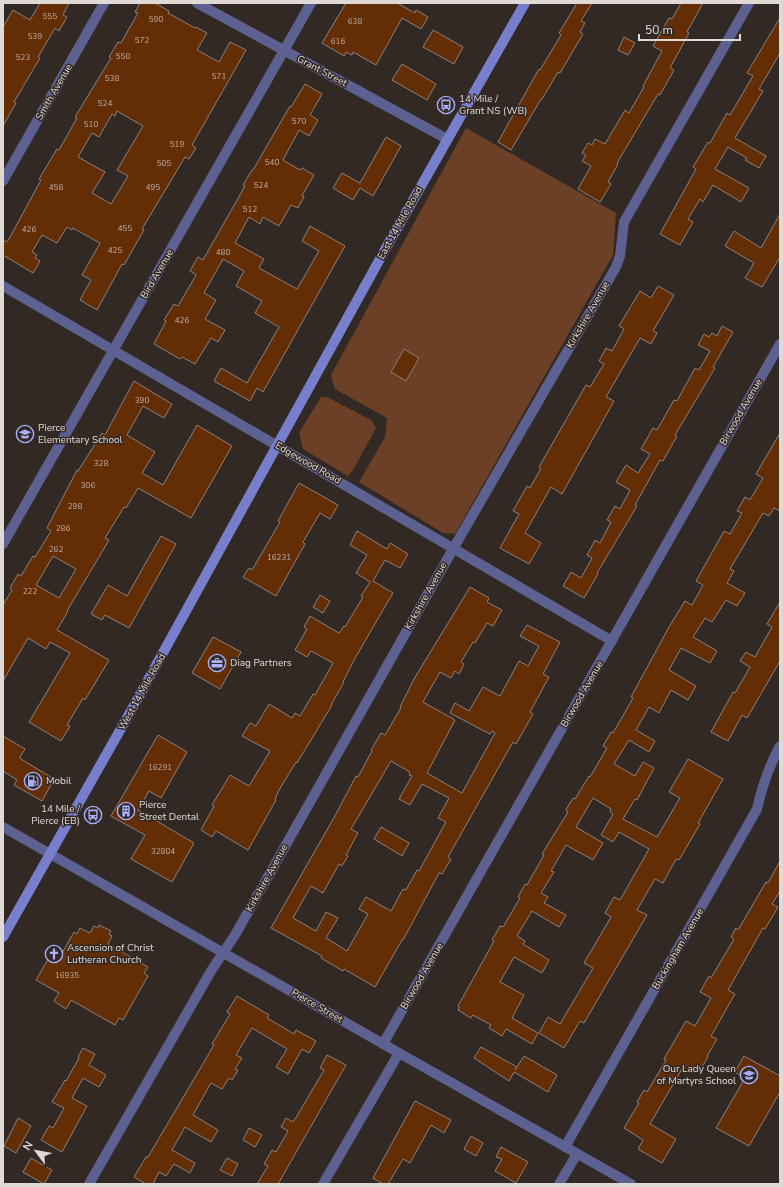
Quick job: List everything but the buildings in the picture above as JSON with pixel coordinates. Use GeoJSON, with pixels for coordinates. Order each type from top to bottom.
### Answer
{"type":"FeatureCollection","features":[{"type":"Feature","properties":{"kind":"main road","name":"East 14 Mile Road"},"geometry":{"type":"LineString","coordinates":[[277,445],[447,139],[525,3]]}},
{"type":"Feature","properties":{"kind":"main road","name":"West 14 Mile Road"},"geometry":{"type":"LineString","coordinates":[[3,937],[136,703],[277,445]]}},
{"type":"Feature","properties":{"kind":"street","name":"Smith Avenue"},"geometry":{"type":"LineString","coordinates":[[3,181],[104,3]]}},
{"type":"Feature","properties":{"kind":"street","name":"Grant Street"},"geometry":{"type":"LineString","coordinates":[[197,3],[447,139]]}},
{"type":"Feature","properties":{"kind":"street","name":"Bird Avenue"},"geometry":{"type":"LineString","coordinates":[[3,544],[311,3]]}},
{"type":"Feature","properties":{"kind":"street","name":"Kirkshire Avenue"},"geometry":{"type":"LineString","coordinates":[[89,1184],[211,971],[224,952],[453,549],[616,267],[620,256],[624,222],[749,3]]}},
{"type":"Feature","properties":{"kind":"street","name":"Edgewood Road"},"geometry":{"type":"LineString","coordinates":[[3,286],[612,641]]}},
{"type":"Feature","properties":{"kind":"street","name":"Birwood Avenue"},"geometry":{"type":"LineString","coordinates":[[383,1044],[780,344]]}},
{"type":"Feature","properties":{"kind":"street","name":"Buckingham Avenue"},"geometry":{"type":"LineString","coordinates":[[565,1147],[757,809],[766,776],[772,760],[780,746]]}},
{"type":"Feature","properties":{"kind":"street","name":"Pierce Street"},"geometry":{"type":"LineString","coordinates":[[3,826],[631,1184]]}},
{"type":"Feature","properties":{"kind":"street"},"geometry":{"type":"LineString","coordinates":[[324,1184],[399,1053]]}},
{"type":"Feature","properties":{"kind":"street"},"geometry":{"type":"LineString","coordinates":[[559,1184],[577,1154]]}},
{"type":"Feature","properties":{"kind":"shaded area"},"geometry":{"type":"Polygon","coordinates":[[[466,128],[616,213],[613,255],[455,534],[443,533],[359,482],[385,437],[387,418],[335,389],[331,375],[466,128]]]}},
{"type":"Feature","properties":{"kind":"shaded area"},"geometry":{"type":"Polygon","coordinates":[[[321,397],[327,397],[371,420],[376,428],[353,470],[348,476],[303,449],[299,433],[321,397]]]}},
{"type":"Feature","properties":{"kind":"place","name":"14 Mile / Grant NS (WB)"},"geometry":{"type":"Point","coordinates":[446,105]}},
{"type":"Feature","properties":{"kind":"place","name":"Pierce Elementary School"},"geometry":{"type":"Point","coordinates":[25,434]}},
{"type":"Feature","properties":{"kind":"place","name":"Diag Partners"},"geometry":{"type":"Point","coordinates":[217,663]}},
{"type":"Feature","properties":{"kind":"place","name":"Mobil"},"geometry":{"type":"Point","coordinates":[33,781]}},
{"type":"Feature","properties":{"kind":"place","name":"Pierce Street Dental"},"geometry":{"type":"Point","coordinates":[126,811]}},
{"type":"Feature","properties":{"kind":"place","name":"14 Mile / Pierce (EB)"},"geometry":{"type":"Point","coordinates":[93,815]}},
{"type":"Feature","properties":{"kind":"place","name":"Ascension of Christ Lutheran Church"},"geometry":{"type":"Point","coordinates":[54,954]}},
{"type":"Feature","properties":{"kind":"place","name":"Our Lady Queen of Martyrs School"},"geometry":{"type":"Point","coordinates":[749,1075]}}]}
